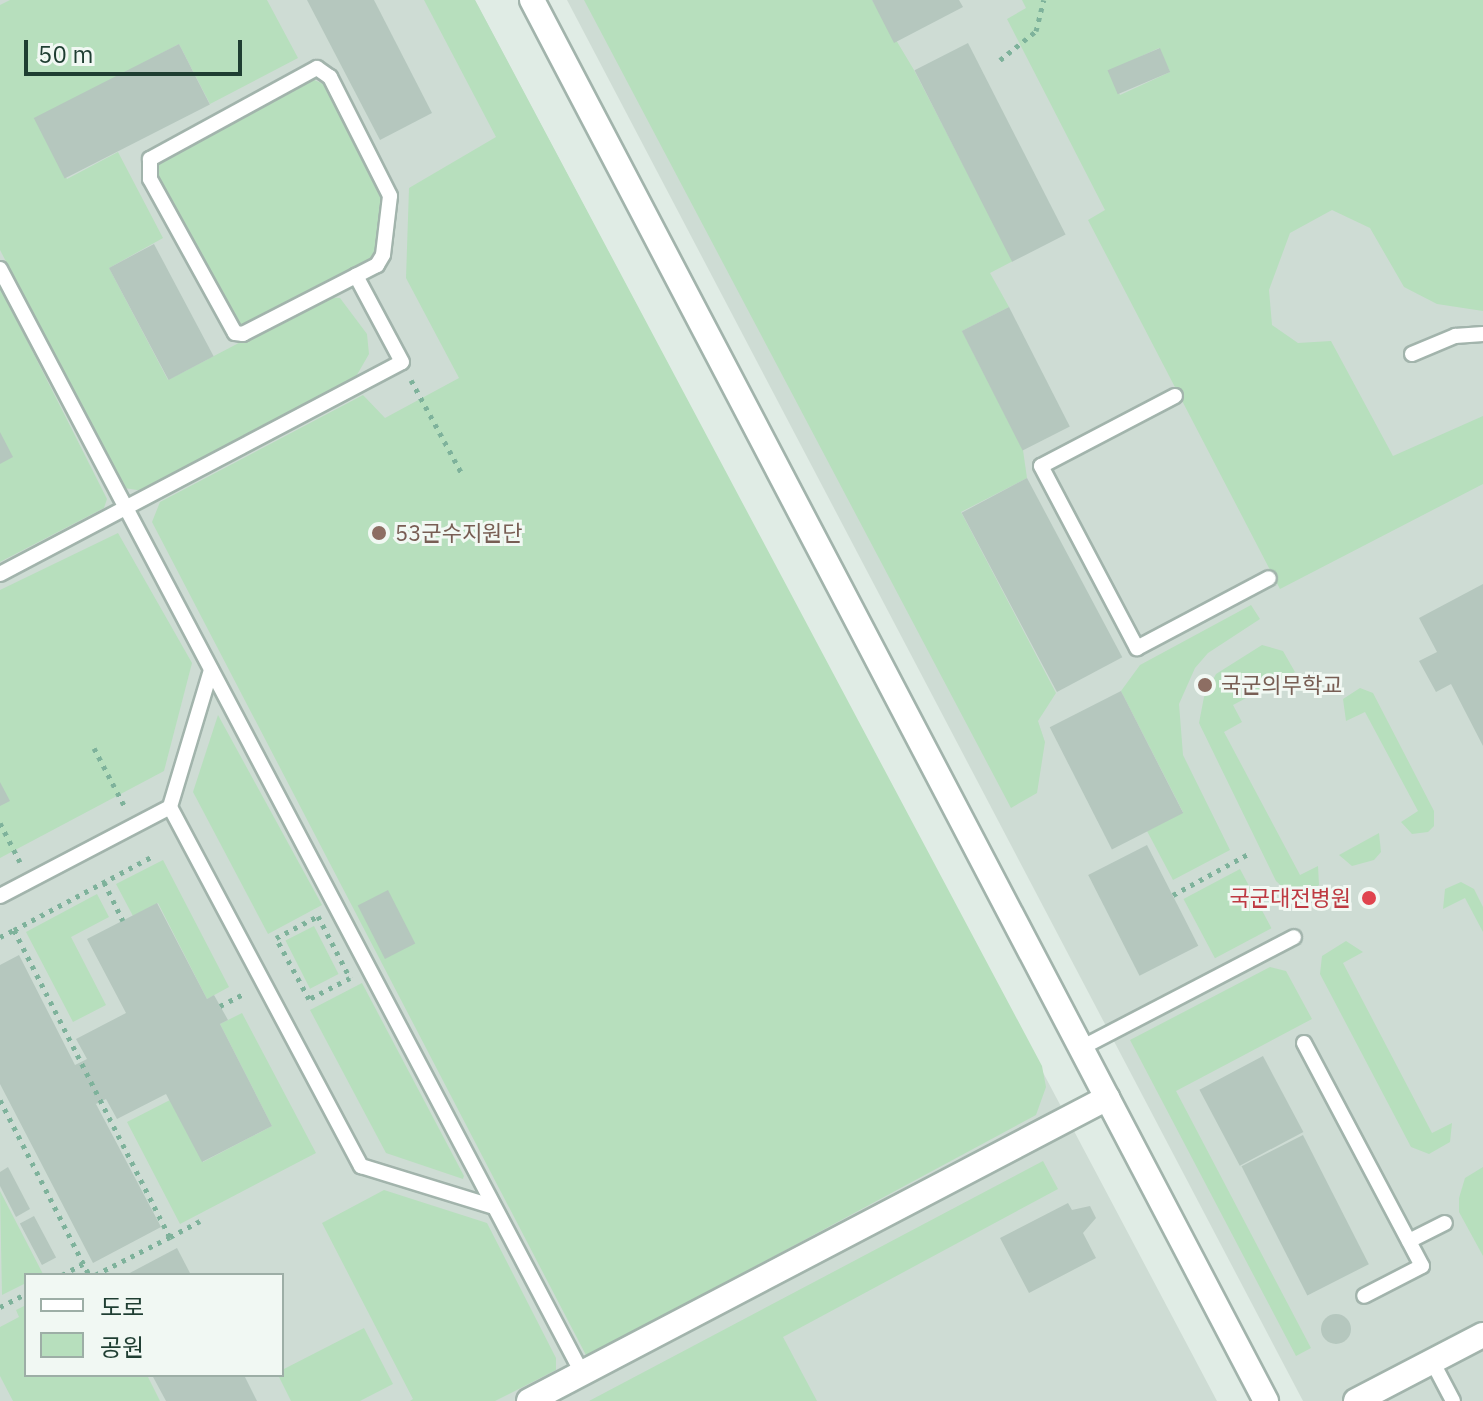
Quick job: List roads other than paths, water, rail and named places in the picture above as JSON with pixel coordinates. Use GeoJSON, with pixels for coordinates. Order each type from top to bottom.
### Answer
{"type":"FeatureCollection","features":[{"type":"Feature","properties":{"kind":"street"},"geometry":{"type":"LineString","coordinates":[[532,0],[1266,1401]]}},
{"type":"Feature","properties":{"kind":"street"},"geometry":{"type":"LineString","coordinates":[[529,1401],[1107,1098]]}},
{"type":"Feature","properties":{"kind":"street"},"geometry":{"type":"LineString","coordinates":[[1356,1401],[1483,1335]]}},
{"type":"Feature","properties":{"kind":"lane"},"geometry":{"type":"LineString","coordinates":[[317,68],[323,70],[393,208],[383,255],[356,276],[243,334],[235,333],[150,179],[150,159],[317,68]]}},
{"type":"Feature","properties":{"kind":"lane"},"geometry":{"type":"LineString","coordinates":[[0,269],[491,1206],[582,1373]]}},
{"type":"Feature","properties":{"kind":"lane"},"geometry":{"type":"LineString","coordinates":[[0,574],[402,362],[356,276]]}},
{"type":"Feature","properties":{"kind":"lane"},"geometry":{"type":"LineString","coordinates":[[1412,354],[1455,336],[1483,334]]}},
{"type":"Feature","properties":{"kind":"lane"},"geometry":{"type":"LineString","coordinates":[[1175,396],[1041,466],[1137,648],[1269,578]]}},
{"type":"Feature","properties":{"kind":"lane"},"geometry":{"type":"LineString","coordinates":[[211,670],[170,807],[361,1166],[491,1206]]}},
{"type":"Feature","properties":{"kind":"lane"},"geometry":{"type":"LineString","coordinates":[[0,896],[170,807]]}},
{"type":"Feature","properties":{"kind":"lane"},"geometry":{"type":"LineString","coordinates":[[1081,1048],[1294,937]]}},
{"type":"Feature","properties":{"kind":"lane"},"geometry":{"type":"LineString","coordinates":[[1304,1043],[1422,1266],[1364,1296]]}},
{"type":"Feature","properties":{"kind":"lane"},"geometry":{"type":"LineString","coordinates":[[1409,1241],[1445,1223]]}},
{"type":"Feature","properties":{"kind":"lane"},"geometry":{"type":"LineString","coordinates":[[1432,1361],[1453,1401]]}},
{"type":"Feature","properties":{"kind":"place","name":"53군수지원단"},"geometry":{"type":"Point","coordinates":[379,533]}},
{"type":"Feature","properties":{"kind":"place","name":"국군의무학교"},"geometry":{"type":"Point","coordinates":[1205,685]}},
{"type":"Feature","properties":{"kind":"place","name":"국군대전병원"},"geometry":{"type":"Point","coordinates":[1369,898]}}]}
